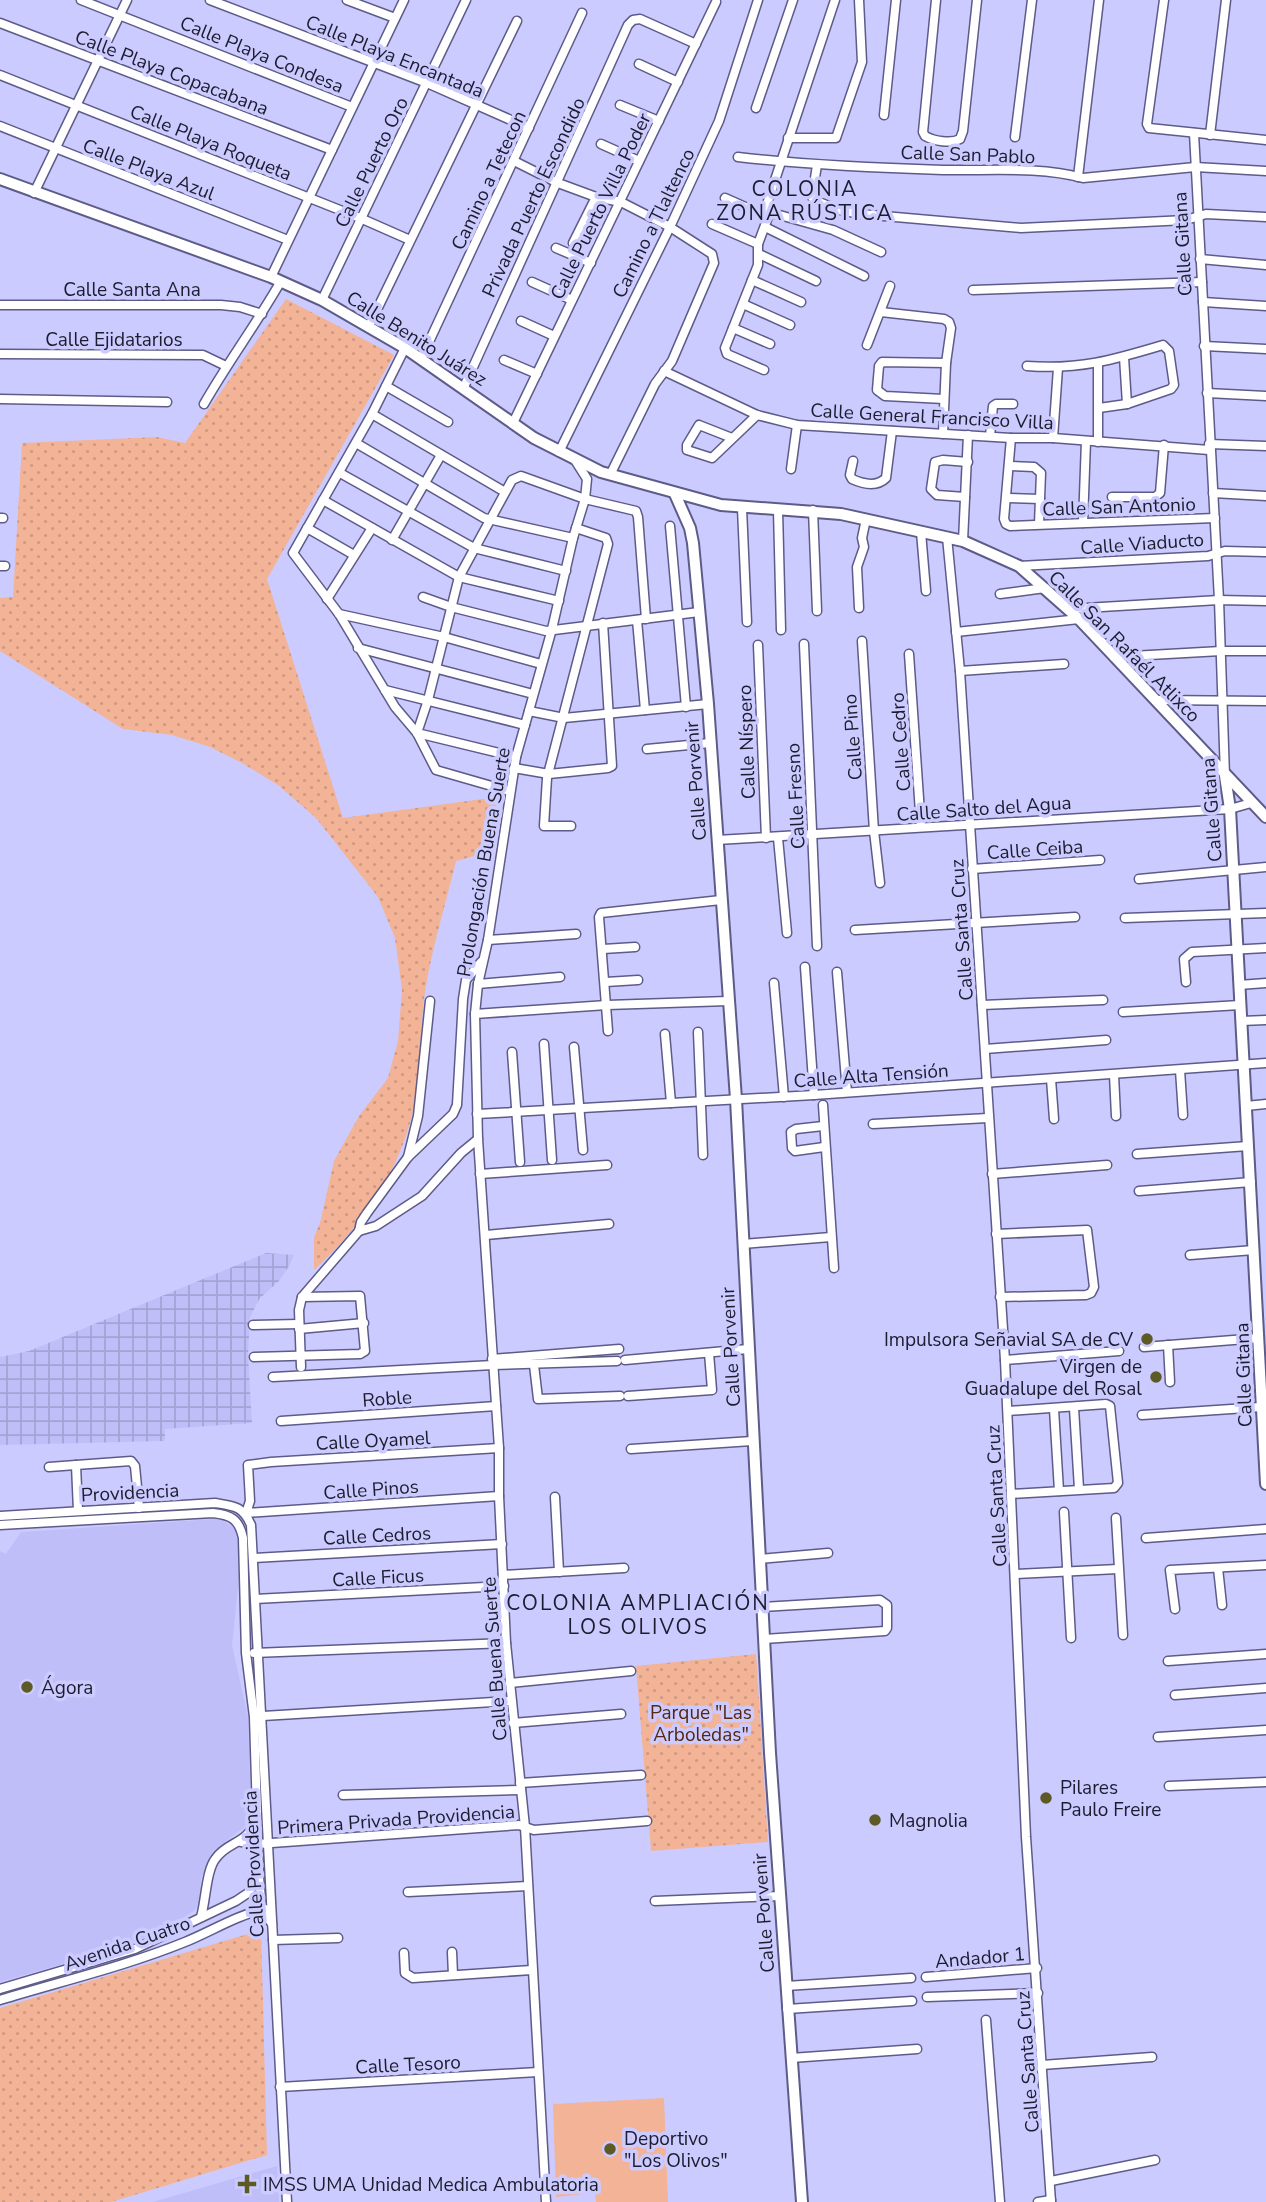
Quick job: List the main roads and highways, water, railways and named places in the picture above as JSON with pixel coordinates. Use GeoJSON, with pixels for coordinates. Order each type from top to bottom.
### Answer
{"type":"FeatureCollection","features":[{"type":"Feature","properties":{"kind":"place","name":"Impulsora Señavial SA de CV"},"geometry":{"type":"Point","coordinates":[1147,1339]}},
{"type":"Feature","properties":{"kind":"place","name":"Virgen de Guadalupe del Rosal"},"geometry":{"type":"Point","coordinates":[1156,1377]}},
{"type":"Feature","properties":{"kind":"place","name":"Ágora"},"geometry":{"type":"Point","coordinates":[27,1687]}},
{"type":"Feature","properties":{"kind":"place","name":"Pilares Paulo Freire"},"geometry":{"type":"Point","coordinates":[1046,1798]}},
{"type":"Feature","properties":{"kind":"place","name":"Magnolia"},"geometry":{"type":"Point","coordinates":[875,1820]}},
{"type":"Feature","properties":{"kind":"place","name":"Deportivo \"Los Olivos\""},"geometry":{"type":"Point","coordinates":[610,2149]}},
{"type":"Feature","properties":{"kind":"place","name":"IMSS UMA Unidad Medica Ambulatoria"},"geometry":{"type":"Point","coordinates":[247,2184]}},
{"type":"Feature","properties":{"kind":"district","name":"COLONIA ZONA RÚSTICA"},"geometry":{"type":"Point","coordinates":[805,201]}},
{"type":"Feature","properties":{"kind":"district","name":"COLONIA AMPLIACIÓN LOS OLIVOS"},"geometry":{"type":"Point","coordinates":[638,1615]}},
{"type":"Feature","properties":{"kind":"park label","name":"Parque \"Las Arboledas\""},"geometry":{"type":"Point","coordinates":[701,1723]}}]}
